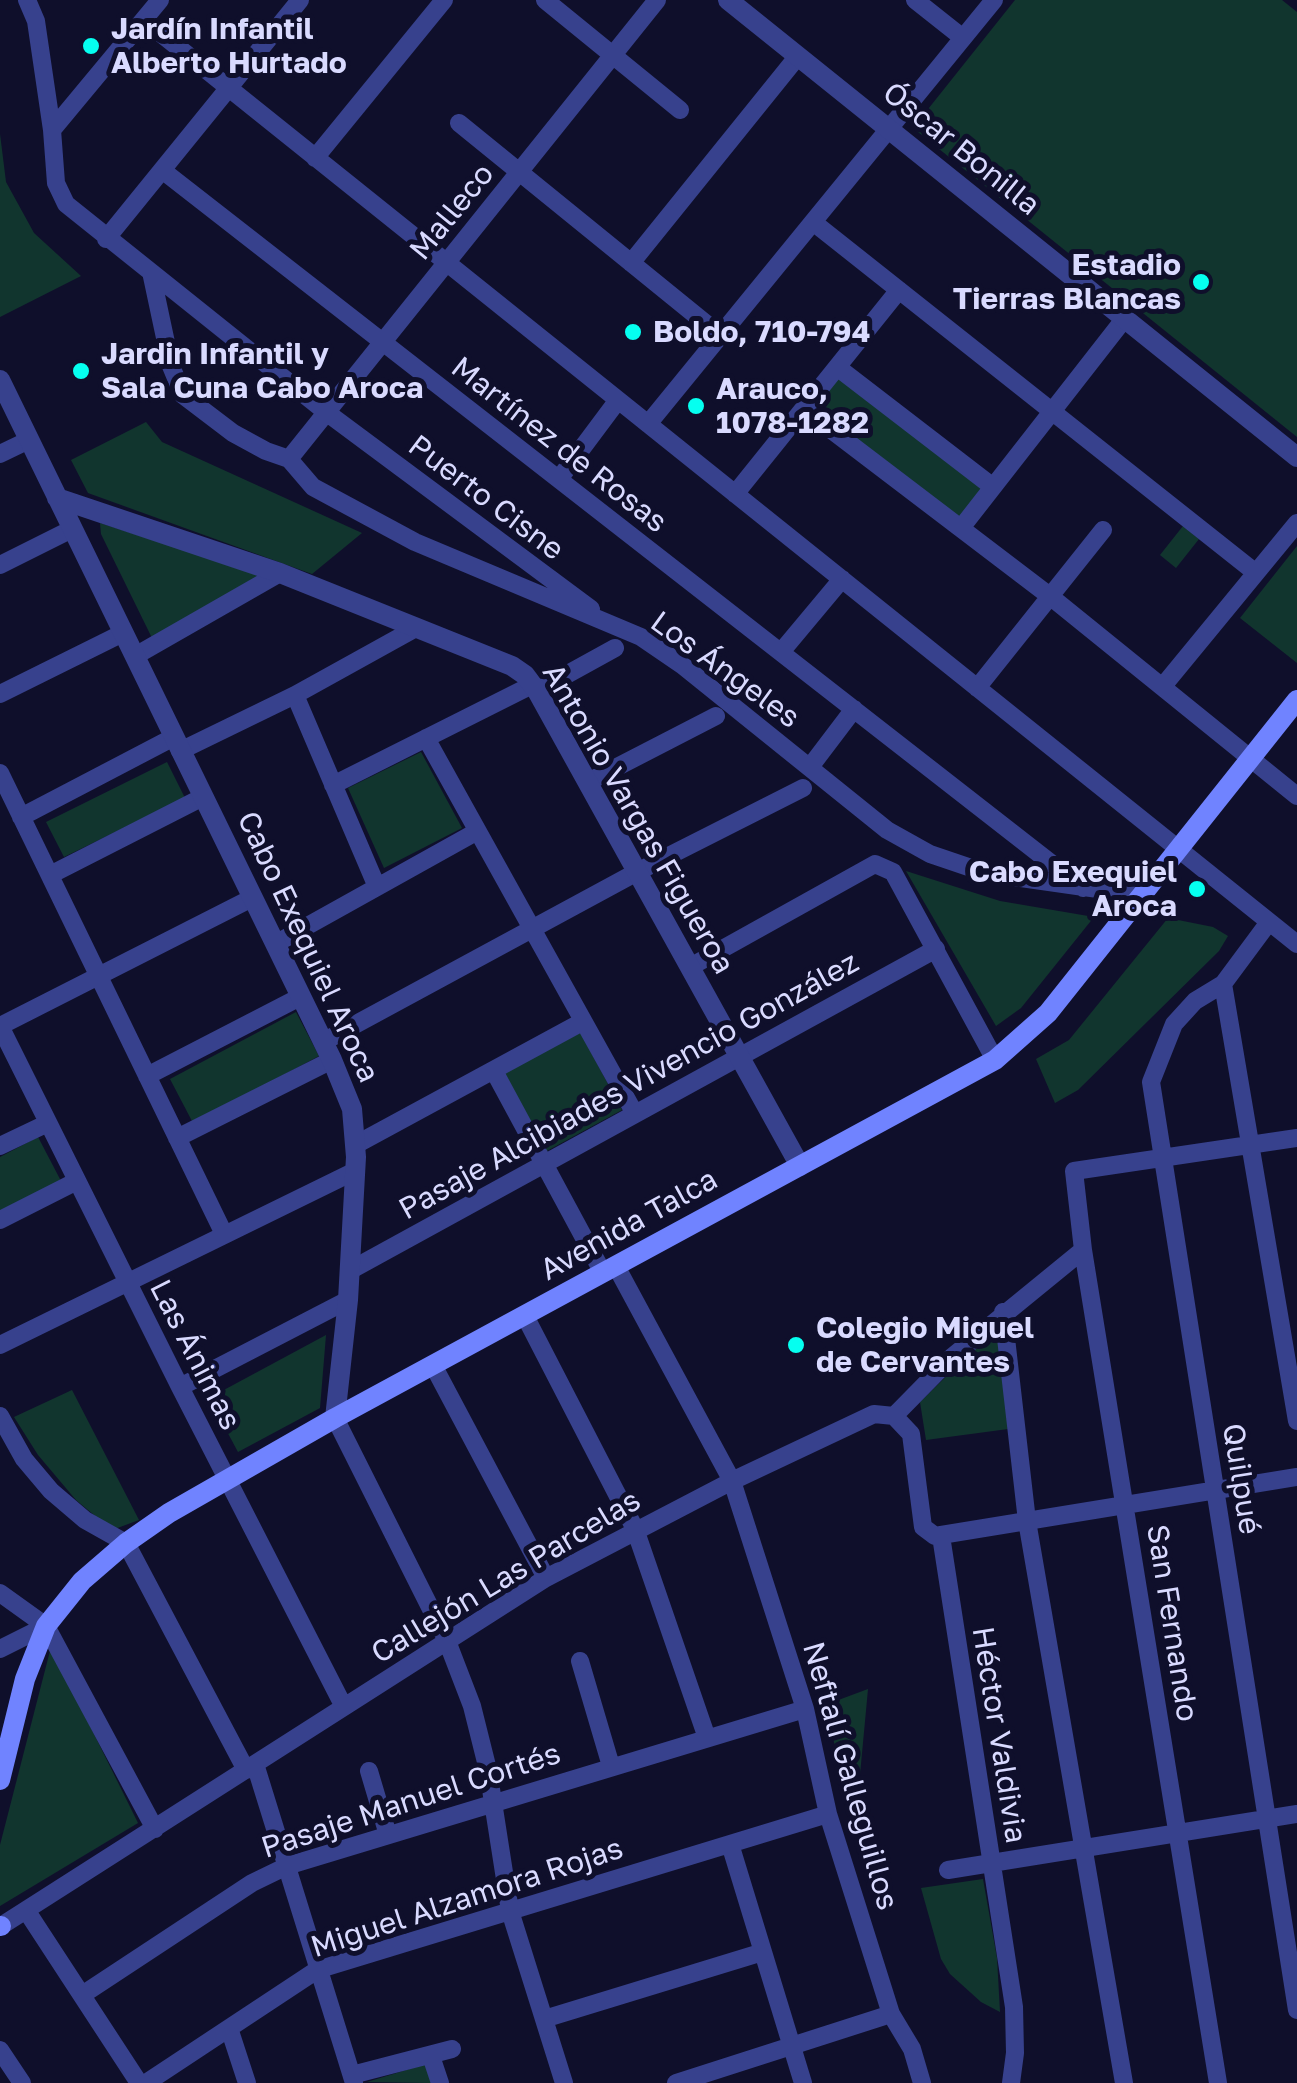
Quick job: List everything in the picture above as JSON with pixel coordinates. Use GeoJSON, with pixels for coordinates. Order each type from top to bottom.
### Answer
{"type":"FeatureCollection","features":[{"type":"Feature","properties":{"kind":"main road","name":"Avenida Talca"},"geometry":{"type":"LineString","coordinates":[[0,1780],[25,1679],[46,1626],[82,1581],[126,1543],[336,1418],[995,1060],[1048,1012],[1297,700]]}},
{"type":"Feature","properties":{"kind":"street","name":"Puerto Cisne"},"geometry":{"type":"LineString","coordinates":[[27,0],[36,21],[54,172],[60,193],[74,213],[326,412],[616,627]]}},
{"type":"Feature","properties":{"kind":"street"},"geometry":{"type":"LineString","coordinates":[[52,130],[160,0]]}},
{"type":"Feature","properties":{"kind":"street"},"geometry":{"type":"LineString","coordinates":[[106,239],[300,0]]}},
{"type":"Feature","properties":{"kind":"street"},"geometry":{"type":"LineString","coordinates":[[316,158],[444,0]]}},
{"type":"Feature","properties":{"kind":"street"},"geometry":{"type":"LineString","coordinates":[[545,0],[680,110]]}},
{"type":"Feature","properties":{"kind":"street","name":"Malleco"},"geometry":{"type":"LineString","coordinates":[[289,458],[657,0]]}},
{"type":"Feature","properties":{"kind":"street","name":"Óscar Bonilla"},"geometry":{"type":"LineString","coordinates":[[728,0],[1297,457]]}},
{"type":"Feature","properties":{"kind":"street"},"geometry":{"type":"LineString","coordinates":[[915,0],[963,38]]}},
{"type":"Feature","properties":{"kind":"street"},"geometry":{"type":"LineString","coordinates":[[648,424],[994,0]]}},
{"type":"Feature","properties":{"kind":"street"},"geometry":{"type":"LineString","coordinates":[[144,20],[1297,944]]}},
{"type":"Feature","properties":{"kind":"street"},"geometry":{"type":"LineString","coordinates":[[631,262],[798,56]]}},
{"type":"Feature","properties":{"kind":"street"},"geometry":{"type":"LineString","coordinates":[[459,123],[720,335]]}},
{"type":"Feature","properties":{"kind":"street","name":"Martínez de Rosas"},"geometry":{"type":"LineString","coordinates":[[162,170],[1083,888]]}},
{"type":"Feature","properties":{"kind":"street"},"geometry":{"type":"LineString","coordinates":[[813,222],[1256,573]]}},
{"type":"Feature","properties":{"kind":"street"},"geometry":{"type":"LineString","coordinates":[[152,272],[172,366],[183,395],[233,433],[289,458]]}},
{"type":"Feature","properties":{"kind":"street"},"geometry":{"type":"LineString","coordinates":[[735,494],[899,290]]}},
{"type":"Feature","properties":{"kind":"street"},"geometry":{"type":"LineString","coordinates":[[961,528],[1124,318]]}},
{"type":"Feature","properties":{"kind":"street"},"geometry":{"type":"LineString","coordinates":[[837,367],[993,488]]}},
{"type":"Feature","properties":{"kind":"street","name":"Cabo Exequiel Aroca"},"geometry":{"type":"LineString","coordinates":[[0,380],[352,1109],[355,1171],[336,1418]]}},
{"type":"Feature","properties":{"kind":"street"},"geometry":{"type":"LineString","coordinates":[[559,479],[618,400]]}},
{"type":"Feature","properties":{"kind":"street"},"geometry":{"type":"LineString","coordinates":[[804,409],[1051,597],[1297,796]]}},
{"type":"Feature","properties":{"kind":"street"},"geometry":{"type":"LineString","coordinates":[[0,454],[29,440]]}},
{"type":"Feature","properties":{"kind":"street","name":"Los Ángeles"},"geometry":{"type":"LineString","coordinates":[[289,458],[314,487],[414,542],[641,637],[682,665],[887,830],[930,854],[986,873],[1140,895]]}},
{"type":"Feature","properties":{"kind":"street","name":"Antonio Vargas Figueroa"},"geometry":{"type":"LineString","coordinates":[[58,498],[280,573],[512,666],[534,688],[800,1166]]}},
{"type":"Feature","properties":{"kind":"street"},"geometry":{"type":"LineString","coordinates":[[1163,686],[1297,523]]}},
{"type":"Feature","properties":{"kind":"street"},"geometry":{"type":"LineString","coordinates":[[0,565],[72,529]]}},
{"type":"Feature","properties":{"kind":"street"},"geometry":{"type":"LineString","coordinates":[[977,688],[1102,530]]}},
{"type":"Feature","properties":{"kind":"street"},"geometry":{"type":"LineString","coordinates":[[134,656],[280,573]]}},
{"type":"Feature","properties":{"kind":"street"},"geometry":{"type":"LineString","coordinates":[[781,652],[842,580]]}},
{"type":"Feature","properties":{"kind":"street"},"geometry":{"type":"LineString","coordinates":[[22,817],[177,744],[295,696],[416,628]]}},
{"type":"Feature","properties":{"kind":"street"},"geometry":{"type":"LineString","coordinates":[[0,694],[124,633]]}},
{"type":"Feature","properties":{"kind":"street"},"geometry":{"type":"LineString","coordinates":[[334,786],[615,648]]}},
{"type":"Feature","properties":{"kind":"street"},"geometry":{"type":"LineString","coordinates":[[295,696],[377,887]]}},
{"type":"Feature","properties":{"kind":"street","name":"Los Ángeles"},"geometry":{"type":"LineString","coordinates":[[810,766],[854,710]]}},
{"type":"Feature","properties":{"kind":"street"},"geometry":{"type":"LineString","coordinates":[[588,782],[716,716]]}},
{"type":"Feature","properties":{"kind":"street"},"geometry":{"type":"LineString","coordinates":[[426,738],[635,1114]]}},
{"type":"Feature","properties":{"kind":"street"},"geometry":{"type":"LineString","coordinates":[[0,773],[224,1234]]}},
{"type":"Feature","properties":{"kind":"street"},"geometry":{"type":"LineString","coordinates":[[177,1138],[532,929],[802,788]]}},
{"type":"Feature","properties":{"kind":"street"},"geometry":{"type":"LineString","coordinates":[[50,875],[203,798]]}},
{"type":"Feature","properties":{"kind":"street"},"geometry":{"type":"LineString","coordinates":[[275,944],[476,832]]}},
{"type":"Feature","properties":{"kind":"street"},"geometry":{"type":"LineString","coordinates":[[690,967],[875,864],[892,872],[995,1060]]}},
{"type":"Feature","properties":{"kind":"street"},"geometry":{"type":"LineString","coordinates":[[0,1026],[252,898]]}},
{"type":"Feature","properties":{"kind":"street","name":"Quilpué"},"geometry":{"type":"LineString","coordinates":[[1269,922],[1223,984],[1194,1001],[1174,1024],[1151,1082],[1297,2010]]}},
{"type":"Feature","properties":{"kind":"street","name":"Pasaje Alcibiades Vivencio González"},"geometry":{"type":"LineString","coordinates":[[349,1271],[936,949]]}},
{"type":"Feature","properties":{"kind":"street"},"geometry":{"type":"LineString","coordinates":[[1223,984],[1297,1422]]}},
{"type":"Feature","properties":{"kind":"street"},"geometry":{"type":"LineString","coordinates":[[147,1076],[300,997]]}},
{"type":"Feature","properties":{"kind":"street"},"geometry":{"type":"LineString","coordinates":[[356,1144],[582,1022]]}},
{"type":"Feature","properties":{"kind":"street","name":"Las Ánimas"},"geometry":{"type":"LineString","coordinates":[[0,1026],[344,1707]]}},
{"type":"Feature","properties":{"kind":"street","name":"Neftalí Galleguillos"},"geometry":{"type":"LineString","coordinates":[[494,1071],[544,1164],[732,1481],[805,1709],[828,1814],[891,2014],[912,2049],[922,2083]]}},
{"type":"Feature","properties":{"kind":"street"},"geometry":{"type":"LineString","coordinates":[[0,1146],[48,1123]]}},
{"type":"Feature","properties":{"kind":"street"},"geometry":{"type":"LineString","coordinates":[[1162,1157],[1297,1138]]}},
{"type":"Feature","properties":{"kind":"street","name":"San Fernando"},"geometry":{"type":"LineString","coordinates":[[1162,1157],[1074,1172],[1083,1250],[1218,2083]]}},
{"type":"Feature","properties":{"kind":"street"},"geometry":{"type":"LineString","coordinates":[[0,1345],[355,1171]]}},
{"type":"Feature","properties":{"kind":"street"},"geometry":{"type":"LineString","coordinates":[[0,1220],[78,1181]]}},
{"type":"Feature","properties":{"kind":"street"},"geometry":{"type":"LineString","coordinates":[[894,1416],[1003,1312],[1083,1250]]}},
{"type":"Feature","properties":{"kind":"street"},"geometry":{"type":"LineString","coordinates":[[180,1387],[348,1300]]}},
{"type":"Feature","properties":{"kind":"street"},"geometry":{"type":"LineString","coordinates":[[1003,1312],[1027,1522],[1124,2083]]}},
{"type":"Feature","properties":{"kind":"street"},"geometry":{"type":"LineString","coordinates":[[524,1316],[635,1529],[707,1738]]}},
{"type":"Feature","properties":{"kind":"street"},"geometry":{"type":"LineString","coordinates":[[433,1366],[546,1578]]}},
{"type":"Feature","properties":{"kind":"street","name":"Callejón Las Parcelas"},"geometry":{"type":"LineString","coordinates":[[0,1926],[546,1578],[635,1529],[874,1414],[894,1416]]}},
{"type":"Feature","properties":{"kind":"street"},"geometry":{"type":"LineString","coordinates":[[0,1416],[24,1459],[51,1492],[85,1520],[126,1543],[251,1768],[287,1866],[353,2079],[452,2049]]}},
{"type":"Feature","properties":{"kind":"street","name":"Héctor Valdivia"},"geometry":{"type":"LineString","coordinates":[[894,1416],[911,1434],[923,1526],[930,1535],[941,1536],[1014,2007],[1011,2083]]}},
{"type":"Feature","properties":{"kind":"street"},"geometry":{"type":"LineString","coordinates":[[336,1418],[447,1641],[472,1706],[494,1801],[510,1911],[564,2083]]}},
{"type":"Feature","properties":{"kind":"street"},"geometry":{"type":"LineString","coordinates":[[941,1536],[1297,1477]]}},
{"type":"Feature","properties":{"kind":"street"},"geometry":{"type":"LineString","coordinates":[[0,1592],[46,1626],[155,1829]]}},
{"type":"Feature","properties":{"kind":"street"},"geometry":{"type":"LineString","coordinates":[[0,1649],[46,1626]]}},
{"type":"Feature","properties":{"kind":"street","name":"Pasaje Manuel Cortés"},"geometry":{"type":"LineString","coordinates":[[580,1662],[611,1766]]}},
{"type":"Feature","properties":{"kind":"street","name":"Pasaje Manuel Cortés"},"geometry":{"type":"LineString","coordinates":[[82,1995],[252,1883],[287,1866],[805,1709]]}},
{"type":"Feature","properties":{"kind":"street"},"geometry":{"type":"LineString","coordinates":[[369,1771],[388,1835]]}},
{"type":"Feature","properties":{"kind":"street","name":"Miguel Alzamora Rojas"},"geometry":{"type":"LineString","coordinates":[[143,2083],[318,1970],[828,1814]]}},
{"type":"Feature","properties":{"kind":"street"},"geometry":{"type":"LineString","coordinates":[[948,1870],[1297,1814]]}},
{"type":"Feature","properties":{"kind":"street"},"geometry":{"type":"LineString","coordinates":[[730,1844],[803,2083]]}},
{"type":"Feature","properties":{"kind":"street"},"geometry":{"type":"LineString","coordinates":[[26,1910],[143,2083]]}},
{"type":"Feature","properties":{"kind":"street"},"geometry":{"type":"LineString","coordinates":[[544,2019],[763,1952]]}},
{"type":"Feature","properties":{"kind":"street"},"geometry":{"type":"LineString","coordinates":[[676,2083],[697,2080],[891,2014]]}},
{"type":"Feature","properties":{"kind":"street"},"geometry":{"type":"LineString","coordinates":[[230,2028],[248,2083]]}},
{"type":"Feature","properties":{"kind":"street"},"geometry":{"type":"LineString","coordinates":[[0,2050],[22,2083]]}},
{"type":"Feature","properties":{"kind":"street"},"geometry":{"type":"LineString","coordinates":[[431,2056],[440,2083]]}},
{"type":"Feature","properties":{"kind":"green space","name":"Estadio Tierras Blancas"},"geometry":{"type":"Polygon","coordinates":[[[1015,0],[1282,0],[1297,12],[1297,437],[913,128],[1015,0]]]}},
{"type":"Feature","properties":{"kind":"green space"},"geometry":{"type":"Polygon","coordinates":[[[0,134],[6,182],[34,233],[81,276],[0,317],[0,134]]]}},
{"type":"Feature","properties":{"kind":"green space"},"geometry":{"type":"Polygon","coordinates":[[[839,375],[985,489],[959,524],[813,409],[839,375]]]}},
{"type":"Feature","properties":{"kind":"green space"},"geometry":{"type":"Polygon","coordinates":[[[146,422],[162,442],[362,533],[312,574],[88,493],[71,460],[146,422]]]}},
{"type":"Feature","properties":{"kind":"green space"},"geometry":{"type":"Polygon","coordinates":[[[100,523],[264,576],[152,638],[101,534],[100,523]]]}},
{"type":"Feature","properties":{"kind":"green space"},"geometry":{"type":"Polygon","coordinates":[[[1183,526],[1199,539],[1176,568],[1160,555],[1183,526]]]}},
{"type":"Feature","properties":{"kind":"green space"},"geometry":{"type":"Polygon","coordinates":[[[1297,546],[1297,663],[1240,618],[1297,546]]]}},
{"type":"Feature","properties":{"kind":"green space"},"geometry":{"type":"Polygon","coordinates":[[[421,752],[462,828],[384,868],[348,788],[421,752]]]}},
{"type":"Feature","properties":{"kind":"green space"},"geometry":{"type":"Polygon","coordinates":[[[167,762],[185,798],[64,857],[46,822],[167,762]]]}},
{"type":"Feature","properties":{"kind":"green space"},"geometry":{"type":"Polygon","coordinates":[[[906,871],[1000,901],[1094,917],[1021,1008],[996,1026],[906,871]]]}},
{"type":"Feature","properties":{"kind":"green space"},"geometry":{"type":"Polygon","coordinates":[[[1168,918],[1213,927],[1228,936],[1219,951],[1078,1090],[1055,1103],[1036,1059],[1069,1040],[1168,918]]]}},
{"type":"Feature","properties":{"kind":"green space"},"geometry":{"type":"Polygon","coordinates":[[[296,1012],[319,1056],[193,1123],[170,1079],[296,1012]]]}},
{"type":"Feature","properties":{"kind":"green space"},"geometry":{"type":"Polygon","coordinates":[[[580,1032],[622,1110],[545,1152],[503,1074],[580,1032]]]}},
{"type":"Feature","properties":{"kind":"green space"},"geometry":{"type":"Polygon","coordinates":[[[38,1137],[61,1181],[0,1213],[0,1157],[38,1137]]]}},
{"type":"Feature","properties":{"kind":"green space"},"geometry":{"type":"Polygon","coordinates":[[[997,1327],[1008,1429],[926,1440],[920,1402],[997,1327]]]}},
{"type":"Feature","properties":{"kind":"green space"},"geometry":{"type":"Polygon","coordinates":[[[326,1335],[320,1408],[238,1452],[209,1398],[326,1335]]]}},
{"type":"Feature","properties":{"kind":"green space"},"geometry":{"type":"Polygon","coordinates":[[[72,1390],[139,1520],[112,1530],[76,1500],[38,1455],[14,1417],[72,1390]]]}},
{"type":"Feature","properties":{"kind":"green space"},"geometry":{"type":"Polygon","coordinates":[[[51,1647],[138,1823],[0,1906],[0,1845],[51,1647]]]}},
{"type":"Feature","properties":{"kind":"green space"},"geometry":{"type":"Polygon","coordinates":[[[868,1689],[855,1828],[855,1829],[825,1705],[868,1689]]]}},
{"type":"Feature","properties":{"kind":"green space"},"geometry":{"type":"Polygon","coordinates":[[[983,1879],[997,1958],[1000,2012],[981,2002],[950,1974],[941,1959],[921,1888],[983,1879]]]}},
{"type":"Feature","properties":{"kind":"green space"},"geometry":{"type":"Polygon","coordinates":[[[426,2064],[432,2083],[367,2082],[426,2064]]]}},
{"type":"Feature","properties":{"kind":"place","name":"Jardín Infantil Alberto Hurtado"},"geometry":{"type":"Point","coordinates":[91,46]}},
{"type":"Feature","properties":{"kind":"place","name":"Estadio Tierras Blancas"},"geometry":{"type":"Point","coordinates":[1201,282]}},
{"type":"Feature","properties":{"kind":"place","name":"Boldo, 710-794"},"geometry":{"type":"Point","coordinates":[633,332]}},
{"type":"Feature","properties":{"kind":"place","name":"Jardin Infantil y Sala Cuna Cabo Aroca"},"geometry":{"type":"Point","coordinates":[81,371]}},
{"type":"Feature","properties":{"kind":"place","name":"Arauco, 1078-1282"},"geometry":{"type":"Point","coordinates":[696,406]}},
{"type":"Feature","properties":{"kind":"place","name":"Cabo Exequiel Aroca"},"geometry":{"type":"Point","coordinates":[1197,889]}},
{"type":"Feature","properties":{"kind":"place","name":"Colegio Miguel de Cervantes"},"geometry":{"type":"Point","coordinates":[796,1345]}}]}
